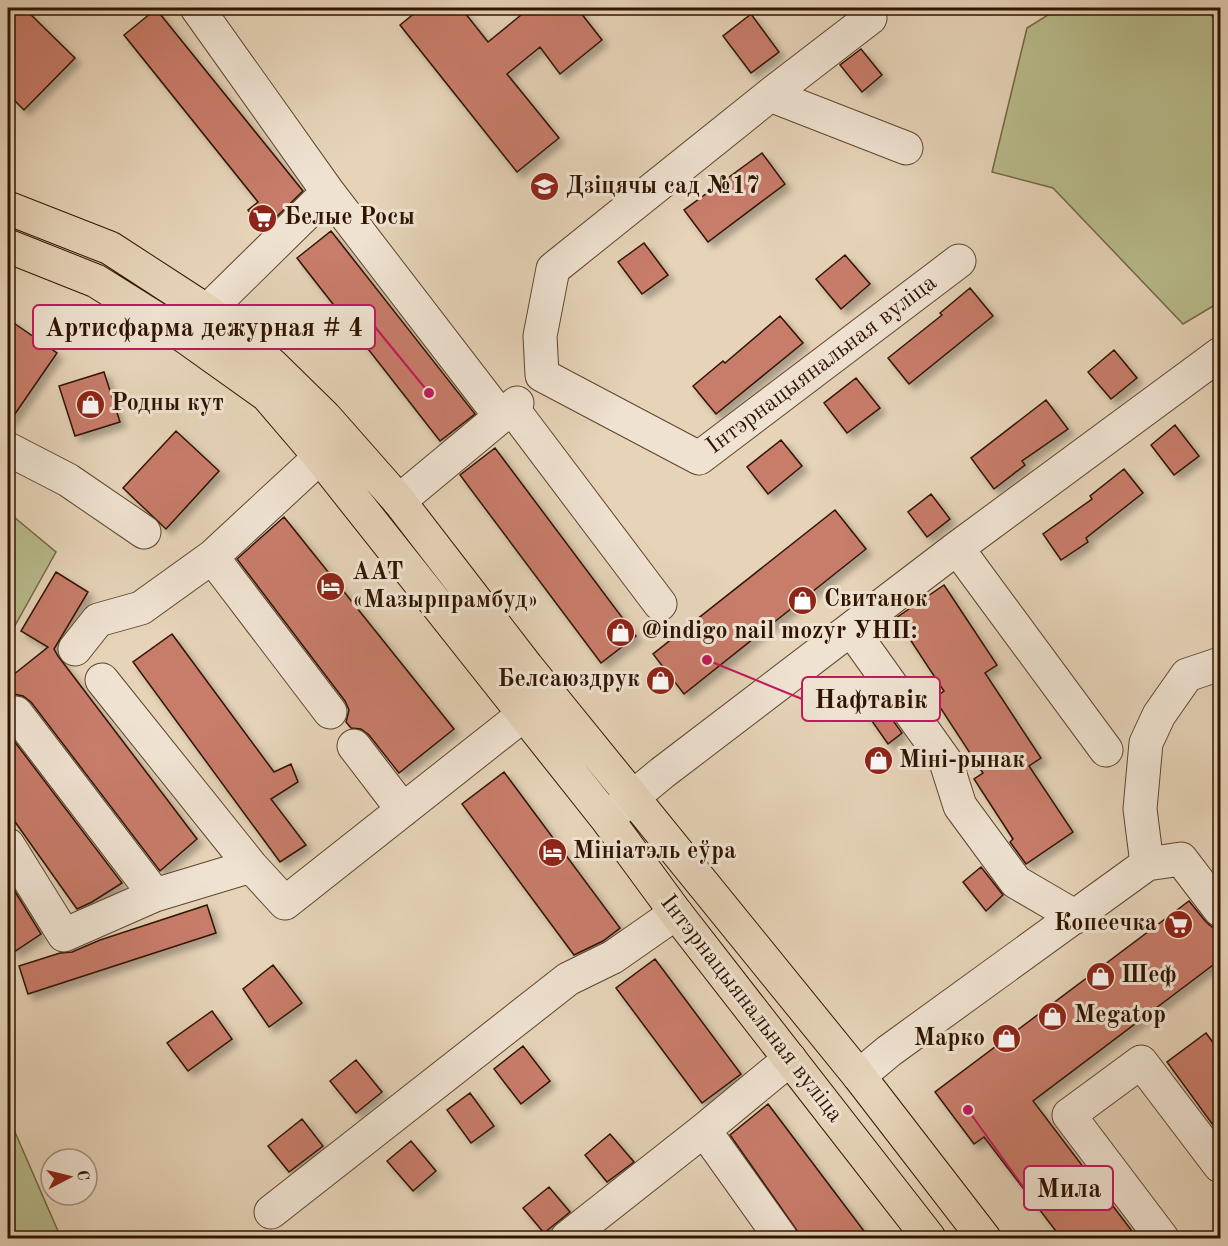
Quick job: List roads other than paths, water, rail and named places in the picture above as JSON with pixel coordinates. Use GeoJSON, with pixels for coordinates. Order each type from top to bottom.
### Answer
{"type":"FeatureCollection","features":[{"type":"Feature","properties":{"kind":"main road","name":"Інтэрнацыянальная вуліца"},"geometry":{"type":"LineString","coordinates":[[8,208],[110,248],[207,311],[273,366],[317,410],[399,501],[527,667],[859,1076],[984,1239]]}},
{"type":"Feature","properties":{"kind":"main road","name":"Інтэрнацыянальная вуліца"},"geometry":{"type":"LineString","coordinates":[[8,246],[96,281],[188,338],[267,395],[320,457],[606,819],[929,1239]]}},
{"type":"Feature","properties":{"kind":"street"},"geometry":{"type":"LineString","coordinates":[[197,8],[328,192],[660,604]]}},
{"type":"Feature","properties":{"kind":"street"},"geometry":{"type":"LineString","coordinates":[[399,501],[506,413],[542,375],[540,336],[554,269],[770,95],[870,18],[862,8]]}},
{"type":"Feature","properties":{"kind":"street"},"geometry":{"type":"LineString","coordinates":[[770,95],[906,148]]}},
{"type":"Feature","properties":{"kind":"street"},"geometry":{"type":"LineString","coordinates":[[188,338],[207,311],[328,192]]}},
{"type":"Feature","properties":{"kind":"street","name":"Інтэрнацыянальная вуліца"},"geometry":{"type":"LineString","coordinates":[[542,375],[699,458],[959,261]]}},
{"type":"Feature","properties":{"kind":"street"},"geometry":{"type":"LineString","coordinates":[[606,819],[957,548],[1221,354]]}},
{"type":"Feature","properties":{"kind":"street"},"geometry":{"type":"LineString","coordinates":[[8,449],[68,480],[144,531]]}},
{"type":"Feature","properties":{"kind":"street"},"geometry":{"type":"LineString","coordinates":[[75,648],[98,620],[141,608],[212,557],[320,457]]}},
{"type":"Feature","properties":{"kind":"street"},"geometry":{"type":"LineString","coordinates":[[957,548],[1106,750]]}},
{"type":"Feature","properties":{"kind":"street"},"geometry":{"type":"LineString","coordinates":[[212,557],[330,712]]}},
{"type":"Feature","properties":{"kind":"street"},"geometry":{"type":"LineString","coordinates":[[851,629],[946,762],[960,806],[1016,882],[1076,917]]}},
{"type":"Feature","properties":{"kind":"street"},"geometry":{"type":"LineString","coordinates":[[1147,864],[1140,809],[1146,743],[1159,715],[1187,675],[1221,664]]}},
{"type":"Feature","properties":{"kind":"street"},"geometry":{"type":"LineString","coordinates":[[102,680],[251,866],[285,903],[523,715]]}},
{"type":"Feature","properties":{"kind":"street"},"geometry":{"type":"LineString","coordinates":[[16,713],[155,895]]}},
{"type":"Feature","properties":{"kind":"street"},"geometry":{"type":"LineString","coordinates":[[354,746],[403,810]]}},
{"type":"Feature","properties":{"kind":"street"},"geometry":{"type":"LineString","coordinates":[[8,845],[64,935],[155,895],[251,866]]}},
{"type":"Feature","properties":{"kind":"street"},"geometry":{"type":"LineString","coordinates":[[859,1076],[889,1051],[1147,864],[1181,859],[1221,910]]}},
{"type":"Feature","properties":{"kind":"street"},"geometry":{"type":"LineString","coordinates":[[271,1212],[568,979],[613,957],[676,912]]}},
{"type":"Feature","properties":{"kind":"street"},"geometry":{"type":"LineString","coordinates":[[567,1239],[705,1130],[790,1059]]}},
{"type":"Feature","properties":{"kind":"street"},"geometry":{"type":"LineString","coordinates":[[1162,1239],[1069,1115],[1141,1062],[1221,1166]]}},
{"type":"Feature","properties":{"kind":"street"},"geometry":{"type":"LineString","coordinates":[[705,1130],[781,1239]]}},
{"type":"Feature","properties":{"kind":"place","name":"Дзіцячы сад №17"},"geometry":{"type":"Point","coordinates":[545,187]}},
{"type":"Feature","properties":{"kind":"place","name":"Белые Росы"},"geometry":{"type":"Point","coordinates":[263,218]}},
{"type":"Feature","properties":{"kind":"place","name":"Артисфарма дежурная # 4"},"geometry":{"type":"Point","coordinates":[429,393]}},
{"type":"Feature","properties":{"kind":"place","name":"Родны кут"},"geometry":{"type":"Point","coordinates":[90,404]}},
{"type":"Feature","properties":{"kind":"place","name":"ААТ «Мазырпрамбуд»"},"geometry":{"type":"Point","coordinates":[331,587]}},
{"type":"Feature","properties":{"kind":"place","name":"Свитанок"},"geometry":{"type":"Point","coordinates":[803,600]}},
{"type":"Feature","properties":{"kind":"place","name":"@indigo nail mozyr УНП:"},"geometry":{"type":"Point","coordinates":[621,632]}},
{"type":"Feature","properties":{"kind":"place","name":"Нафтавік"},"geometry":{"type":"Point","coordinates":[707,660]}},
{"type":"Feature","properties":{"kind":"place","name":"Белсаюздрук"},"geometry":{"type":"Point","coordinates":[661,680]}},
{"type":"Feature","properties":{"kind":"place","name":"Міні-рынак"},"geometry":{"type":"Point","coordinates":[878,761]}},
{"type":"Feature","properties":{"kind":"place","name":"Мініатэль еўра"},"geometry":{"type":"Point","coordinates":[552,852]}},
{"type":"Feature","properties":{"kind":"place","name":"Копеечка"},"geometry":{"type":"Point","coordinates":[1178,924]}},
{"type":"Feature","properties":{"kind":"place","name":"Шеф"},"geometry":{"type":"Point","coordinates":[1100,976]}},
{"type":"Feature","properties":{"kind":"place","name":"Megatop"},"geometry":{"type":"Point","coordinates":[1053,1016]}},
{"type":"Feature","properties":{"kind":"place","name":"Марко"},"geometry":{"type":"Point","coordinates":[1006,1039]}},
{"type":"Feature","properties":{"kind":"place","name":"Мила"},"geometry":{"type":"Point","coordinates":[968,1110]}}]}
